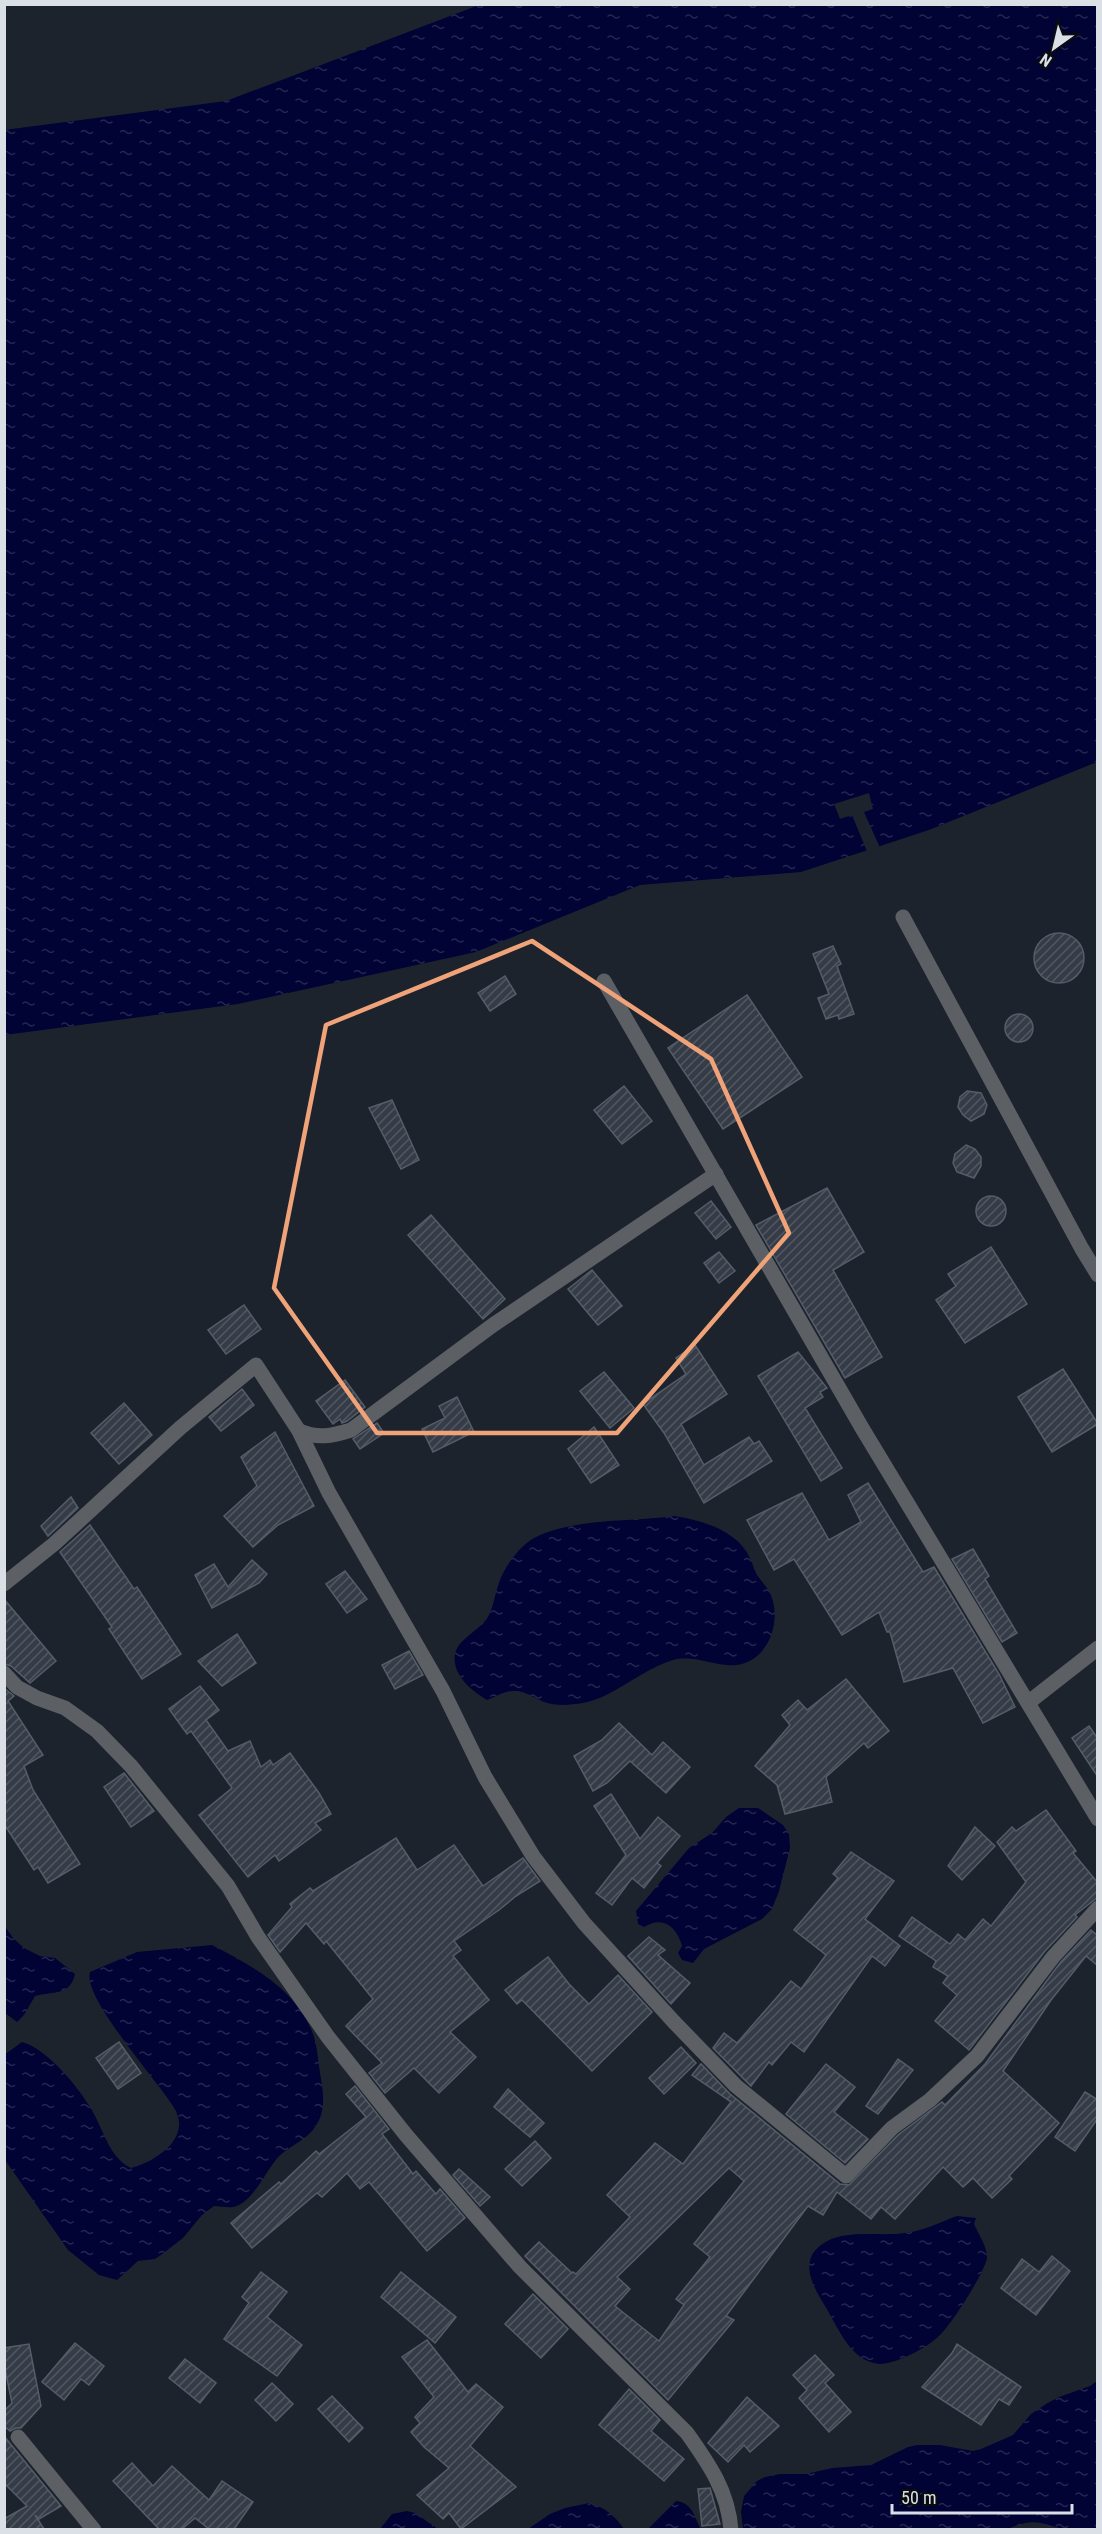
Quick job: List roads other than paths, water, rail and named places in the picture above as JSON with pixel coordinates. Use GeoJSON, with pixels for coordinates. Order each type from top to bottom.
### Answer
{"type":"FeatureCollection","features":[{"type":"Feature","properties":{"kind":"street"},"geometry":{"type":"LineString","coordinates":[[903,917],[1098,1275]]}},
{"type":"Feature","properties":{"kind":"street"},"geometry":{"type":"LineString","coordinates":[[604,981],[862,1428],[1098,1819]]}},
{"type":"Feature","properties":{"kind":"street"},"geometry":{"type":"LineString","coordinates":[[299,1431],[313,1437],[330,1437],[351,1430],[494,1325],[716,1174]]}},
{"type":"Feature","properties":{"kind":"street"},"geometry":{"type":"LineString","coordinates":[[4,1584],[54,1544],[180,1428],[256,1365],[299,1431],[329,1493],[443,1691],[485,1778],[532,1856],[584,1923],[736,2086],[846,2176],[892,2128],[930,2100],[977,2056],[1053,1957],[1098,1908]]}},
{"type":"Feature","properties":{"kind":"street"},"geometry":{"type":"LineString","coordinates":[[1029,1702],[1098,1648]]}},
{"type":"Feature","properties":{"kind":"street"},"geometry":{"type":"LineString","coordinates":[[4,1674],[17,1687],[65,1708],[97,1731],[131,1766],[228,1886],[258,1937],[328,2037],[406,2135],[520,2266],[687,2433],[723,2489],[730,2514],[731,2529]]}},
{"type":"Feature","properties":{"kind":"street"},"geometry":{"type":"LineString","coordinates":[[18,2437],[94,2529]]}},
{"type":"Feature","properties":{"kind":"water"},"geometry":{"type":"Polygon","coordinates":[[[479,5],[1097,5],[1097,762],[929,830],[801,872],[640,885],[476,952],[238,1004],[5,1035],[4,130],[226,101],[479,5]]]}},
{"type":"Feature","properties":{"kind":"water"},"geometry":{"type":"Polygon","coordinates":[[[674,1516],[695,1520],[727,1533],[744,1548],[750,1558],[757,1575],[771,1595],[775,1619],[769,1640],[756,1657],[737,1665],[697,1659],[673,1660],[661,1664],[594,1700],[569,1705],[547,1703],[517,1691],[507,1692],[487,1700],[459,1675],[455,1663],[457,1649],[486,1620],[504,1572],[513,1557],[531,1540],[554,1530],[587,1523],[674,1516]]]}},
{"type":"Feature","properties":{"kind":"water"},"geometry":{"type":"Polygon","coordinates":[[[739,1808],[758,1808],[783,1825],[789,1834],[790,1848],[779,1891],[772,1909],[762,1919],[704,1949],[693,1963],[682,1960],[678,1953],[682,1946],[673,1928],[657,1922],[644,1927],[638,1924],[636,1911],[689,1848],[712,1833],[726,1817],[739,1808]]]}},
{"type":"Feature","properties":{"kind":"water"},"geometry":{"type":"Polygon","coordinates":[[[4,1925],[24,1948],[40,1956],[55,1958],[75,1974],[73,1981],[65,1989],[35,1996],[17,2022],[5,2013],[4,1925]]]}},
{"type":"Feature","properties":{"kind":"water"},"geometry":{"type":"Polygon","coordinates":[[[212,1945],[269,1979],[282,1989],[303,2014],[313,2034],[317,2051],[323,2092],[321,2117],[309,2134],[275,2161],[246,2201],[233,2207],[214,2206],[202,2215],[183,2238],[161,2255],[155,2259],[138,2261],[117,2280],[99,2275],[68,2250],[5,2160],[4,2055],[22,2042],[32,2046],[52,2061],[80,2092],[93,2112],[108,2144],[124,2164],[131,2168],[154,2158],[174,2141],[179,2122],[176,2111],[124,2041],[98,2001],[91,1984],[90,1972],[137,1952],[212,1945]]]}},
{"type":"Feature","properties":{"kind":"water"},"geometry":{"type":"Polygon","coordinates":[[[957,2216],[976,2218],[974,2224],[987,2254],[980,2275],[959,2310],[940,2335],[911,2354],[885,2364],[869,2362],[860,2357],[840,2333],[816,2291],[809,2267],[814,2252],[821,2245],[840,2237],[912,2232],[957,2216]]]}},
{"type":"Feature","properties":{"kind":"water"},"geometry":{"type":"Polygon","coordinates":[[[1097,2381],[1097,2529],[1068,2530],[1031,2522],[1006,2530],[743,2529],[741,2512],[744,2496],[757,2481],[765,2477],[871,2465],[917,2445],[940,2445],[973,2451],[981,2449],[1013,2435],[1031,2414],[1046,2404],[1097,2381]]]}},
{"type":"Feature","properties":{"kind":"water"},"geometry":{"type":"Polygon","coordinates":[[[676,2501],[690,2508],[701,2529],[648,2529],[676,2501]]]}},
{"type":"Feature","properties":{"kind":"water"},"geometry":{"type":"Polygon","coordinates":[[[589,2503],[609,2513],[624,2529],[528,2529],[550,2514],[589,2503]]]}},
{"type":"Feature","properties":{"kind":"water"},"geometry":{"type":"Polygon","coordinates":[[[407,2511],[415,2513],[438,2529],[380,2529],[392,2514],[407,2511]]]}}]}
